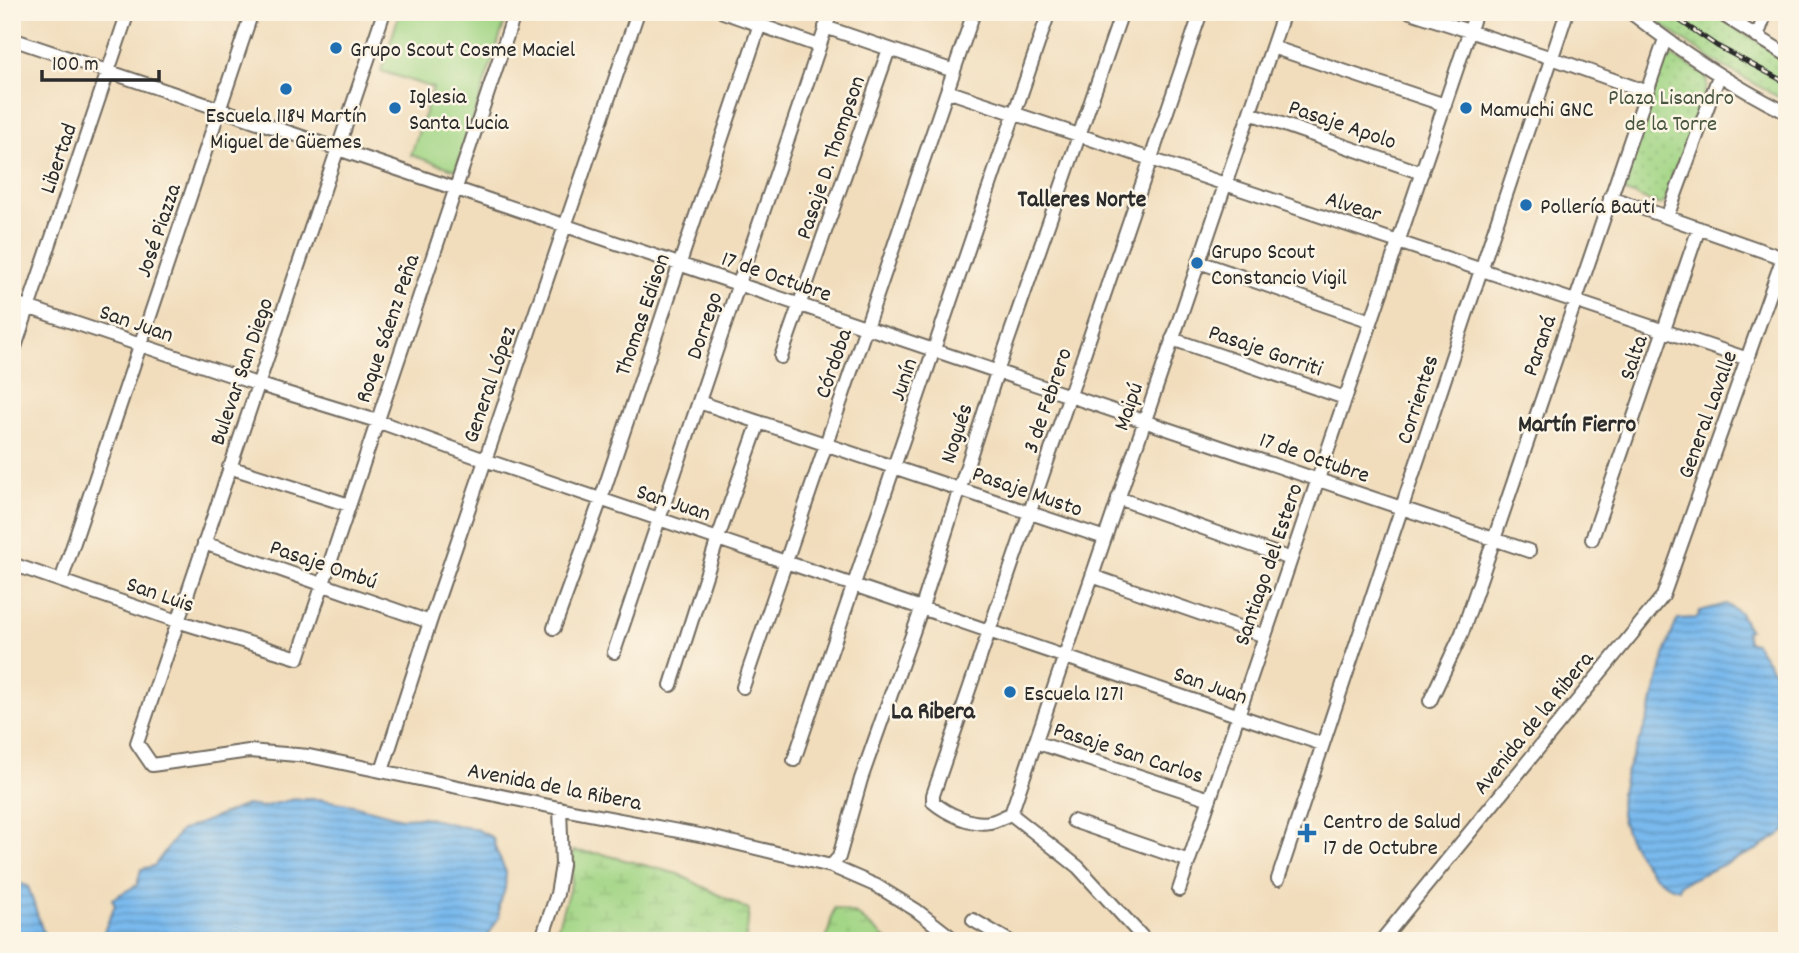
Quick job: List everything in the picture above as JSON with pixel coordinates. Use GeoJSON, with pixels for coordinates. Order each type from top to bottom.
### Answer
{"type":"FeatureCollection","features":[{"type":"Feature","properties":{"kind":"street","name":"Libertad"},"geometry":{"type":"LineString","coordinates":[[12,356],[128,12]]}},
{"type":"Feature","properties":{"kind":"street","name":"José Piazza"},"geometry":{"type":"LineString","coordinates":[[61,581],[253,12]]}},
{"type":"Feature","properties":{"kind":"street","name":"Bulevar San Diego"},"geometry":{"type":"LineString","coordinates":[[137,743],[384,12]]}},
{"type":"Feature","properties":{"kind":"street","name":"Roque Sáenz Peña"},"geometry":{"type":"LineString","coordinates":[[298,658],[514,12]]}},
{"type":"Feature","properties":{"kind":"street","name":"General López"},"geometry":{"type":"LineString","coordinates":[[382,771],[430,622],[639,12]]}},
{"type":"Feature","properties":{"kind":"street"},"geometry":{"type":"LineString","coordinates":[[723,12],[762,19],[819,46]]}},
{"type":"Feature","properties":{"kind":"street","name":"Dorrego"},"geometry":{"type":"LineString","coordinates":[[614,652],[831,12]]}},
{"type":"Feature","properties":{"kind":"street","name":"Córdoba"},"geometry":{"type":"LineString","coordinates":[[743,687],[974,12]]}},
{"type":"Feature","properties":{"kind":"street","name":"Junín"},"geometry":{"type":"LineString","coordinates":[[794,760],[1049,12]]}},
{"type":"Feature","properties":{"kind":"street","name":"Nogués"},"geometry":{"type":"LineString","coordinates":[[831,866],[839,857],[861,779],[922,607],[998,372],[1122,12]]}},
{"type":"Feature","properties":{"kind":"street","name":"3 de Febrero"},"geometry":{"type":"LineString","coordinates":[[1011,814],[993,822],[983,823],[949,813],[933,802],[933,795],[1200,12]]}},
{"type":"Feature","properties":{"kind":"street","name":"Maipú"},"geometry":{"type":"LineString","coordinates":[[1011,814],[1284,12]]}},
{"type":"Feature","properties":{"kind":"street"},"geometry":{"type":"LineString","coordinates":[[1410,12],[1647,92]]}},
{"type":"Feature","properties":{"kind":"street","name":"Santiago del Estero"},"geometry":{"type":"LineString","coordinates":[[1179,890],[1476,12]]}},
{"type":"Feature","properties":{"kind":"street","name":"Corrientes"},"geometry":{"type":"LineString","coordinates":[[1278,879],[1567,12]]}},
{"type":"Feature","properties":{"kind":"street"},"geometry":{"type":"LineString","coordinates":[[1630,12],[1719,76],[1787,113]]}},
{"type":"Feature","properties":{"kind":"street"},"geometry":{"type":"LineString","coordinates":[[1718,12],[1787,55]]}},
{"type":"Feature","properties":{"kind":"street"},"geometry":{"type":"LineString","coordinates":[[1757,37],[1766,12]]}},
{"type":"Feature","properties":{"kind":"street","name":"Thomas Edison"},"geometry":{"type":"LineString","coordinates":[[554,628],[601,499],[762,19]]}},
{"type":"Feature","properties":{"kind":"street"},"geometry":{"type":"LineString","coordinates":[[825,27],[954,71]]}},
{"type":"Feature","properties":{"kind":"street","name":"17 de Octubre"},"geometry":{"type":"LineString","coordinates":[[12,39],[1529,551]]}},
{"type":"Feature","properties":{"kind":"street","name":"Paraná"},"geometry":{"type":"LineString","coordinates":[[1430,701],[1462,633],[1665,39]]}},
{"type":"Feature","properties":{"kind":"street"},"geometry":{"type":"LineString","coordinates":[[1272,47],[1445,105]]}},
{"type":"Feature","properties":{"kind":"street","name":"Pasaje D. Thompson"},"geometry":{"type":"LineString","coordinates":[[781,357],[889,49]]}},
{"type":"Feature","properties":{"kind":"street"},"geometry":{"type":"LineString","coordinates":[[1667,217],[1719,76]]}},
{"type":"Feature","properties":{"kind":"street","name":"Alvear"},"geometry":{"type":"LineString","coordinates":[[947,91],[1748,359]]}},
{"type":"Feature","properties":{"kind":"street","name":"Pasaje Apolo"},"geometry":{"type":"LineString","coordinates":[[1250,113],[1422,173]]}},
{"type":"Feature","properties":{"kind":"street"},"geometry":{"type":"LineString","coordinates":[[1610,197],[1699,228],[1785,252]]}},
{"type":"Feature","properties":{"kind":"street","name":"Salta"},"geometry":{"type":"LineString","coordinates":[[1592,539],[1699,228]]}},
{"type":"Feature","properties":{"kind":"street","name":"General Lavalle"},"geometry":{"type":"LineString","coordinates":[[1663,596],[1785,252]]}},
{"type":"Feature","properties":{"kind":"street"},"geometry":{"type":"LineString","coordinates":[[1199,262],[1371,321]]}},
{"type":"Feature","properties":{"kind":"street","name":"San Juan"},"geometry":{"type":"LineString","coordinates":[[12,302],[377,421],[1322,744]]}},
{"type":"Feature","properties":{"kind":"street","name":"Pasaje Gorriti"},"geometry":{"type":"LineString","coordinates":[[1172,339],[1345,398]]}},
{"type":"Feature","properties":{"kind":"street","name":"Pasaje Musto"},"geometry":{"type":"LineString","coordinates":[[699,402],[1105,538]]}},
{"type":"Feature","properties":{"kind":"street"},"geometry":{"type":"LineString","coordinates":[[671,685],[759,422]]}},
{"type":"Feature","properties":{"kind":"street"},"geometry":{"type":"LineString","coordinates":[[229,467],[349,505]]}},
{"type":"Feature","properties":{"kind":"street"},"geometry":{"type":"LineString","coordinates":[[1118,498],[1291,559]]}},
{"type":"Feature","properties":{"kind":"street","name":"Pasaje Ombú"},"geometry":{"type":"LineString","coordinates":[[204,543],[430,622]]}},
{"type":"Feature","properties":{"kind":"street","name":"San Luis"},"geometry":{"type":"LineString","coordinates":[[12,564],[177,621],[298,658]]}},
{"type":"Feature","properties":{"kind":"street"},"geometry":{"type":"LineString","coordinates":[[1092,576],[1265,636]]}},
{"type":"Feature","properties":{"kind":"street","name":"Avenida de la Ribera"},"geometry":{"type":"LineString","coordinates":[[1381,941],[1663,596]]}},
{"type":"Feature","properties":{"kind":"street","name":"Pasaje San Carlos"},"geometry":{"type":"LineString","coordinates":[[1035,742],[1210,799]]}},
{"type":"Feature","properties":{"kind":"street","name":"Avenida de la Ribera"},"geometry":{"type":"LineString","coordinates":[[137,743],[152,765],[249,751],[309,756],[710,836],[831,866],[877,886],[916,910],[956,941]]}},
{"type":"Feature","properties":{"kind":"street"},"geometry":{"type":"LineString","coordinates":[[541,941],[557,894],[562,865],[560,808]]}},
{"type":"Feature","properties":{"kind":"street"},"geometry":{"type":"LineString","coordinates":[[1011,814],[1078,867],[1146,941]]}},
{"type":"Feature","properties":{"kind":"street"},"geometry":{"type":"LineString","coordinates":[[1073,821],[1189,861]]}},
{"type":"Feature","properties":{"kind":"street"},"geometry":{"type":"LineString","coordinates":[[973,920],[1009,941]]}},
{"type":"Feature","properties":{"kind":"green space"},"geometry":{"type":"Polygon","coordinates":[[[400,12],[508,12],[456,170],[411,155],[433,88],[381,71],[400,12]]]}},
{"type":"Feature","properties":{"kind":"green space"},"geometry":{"type":"Polygon","coordinates":[[[1643,12],[1711,12],[1787,60],[1787,102],[1712,60],[1643,12]]]}},
{"type":"Feature","properties":{"kind":"green space","name":"Plaza Lisandro de la Torre"},"geometry":{"type":"Polygon","coordinates":[[[1666,53],[1707,75],[1707,86],[1665,202],[1660,205],[1620,190],[1619,184],[1666,53]]]}},
{"type":"Feature","properties":{"kind":"green space"},"geometry":{"type":"Polygon","coordinates":[[[573,851],[602,854],[678,874],[749,910],[746,941],[553,941],[572,881],[573,851]]]}},
{"type":"Feature","properties":{"kind":"green space"},"geometry":{"type":"Polygon","coordinates":[[[834,908],[856,914],[889,941],[826,941],[834,908]]]}},
{"type":"Feature","properties":{"kind":"water"},"geometry":{"type":"Polygon","coordinates":[[[1726,604],[1740,613],[1749,630],[1746,631],[1748,642],[1755,643],[1774,671],[1776,702],[1781,701],[1787,708],[1787,830],[1756,850],[1680,884],[1679,889],[1660,881],[1639,856],[1627,835],[1621,816],[1620,799],[1678,619],[1697,618],[1700,611],[1726,604]]]}},
{"type":"Feature","properties":{"kind":"water"},"geometry":{"type":"Polygon","coordinates":[[[294,799],[319,799],[402,818],[423,817],[478,830],[493,838],[506,872],[505,889],[499,906],[499,917],[485,941],[100,941],[115,905],[112,899],[137,885],[141,869],[154,866],[180,831],[246,805],[262,807],[294,799]]]}},
{"type":"Feature","properties":{"kind":"water"},"geometry":{"type":"Polygon","coordinates":[[[12,881],[28,886],[46,941],[12,941],[12,881]]]}},
{"type":"Feature","properties":{"kind":"railway"},"geometry":{"type":"LineString","coordinates":[[1667,12],[1717,46],[1787,83]]}},
{"type":"Feature","properties":{"kind":"place","name":"Grupo Scout Cosme Maciel"},"geometry":{"type":"Point","coordinates":[336,48]}},
{"type":"Feature","properties":{"kind":"place","name":"Escuela 1184 Martín Miguel de Güemes"},"geometry":{"type":"Point","coordinates":[286,89]}},
{"type":"Feature","properties":{"kind":"place","name":"Iglesia Santa Lucia"},"geometry":{"type":"Point","coordinates":[395,108]}},
{"type":"Feature","properties":{"kind":"place","name":"Mamuchi GNC"},"geometry":{"type":"Point","coordinates":[1466,108]}},
{"type":"Feature","properties":{"kind":"place","name":"Pollería Bauti"},"geometry":{"type":"Point","coordinates":[1526,205]}},
{"type":"Feature","properties":{"kind":"place","name":"Grupo Scout Constancio Vigil"},"geometry":{"type":"Point","coordinates":[1197,263]}},
{"type":"Feature","properties":{"kind":"place","name":"Escuela 1271"},"geometry":{"type":"Point","coordinates":[1010,692]}},
{"type":"Feature","properties":{"kind":"place","name":"Centro de Salud 17 de Octubre"},"geometry":{"type":"Point","coordinates":[1307,833]}},
{"type":"Feature","properties":{"kind":"district","name":"Talleres Norte"},"geometry":{"type":"Point","coordinates":[1082,198]}},
{"type":"Feature","properties":{"kind":"district","name":"Martín Fierro"},"geometry":{"type":"Point","coordinates":[1577,423]}},
{"type":"Feature","properties":{"kind":"district","name":"La Ribera"},"geometry":{"type":"Point","coordinates":[933,710]}}]}
